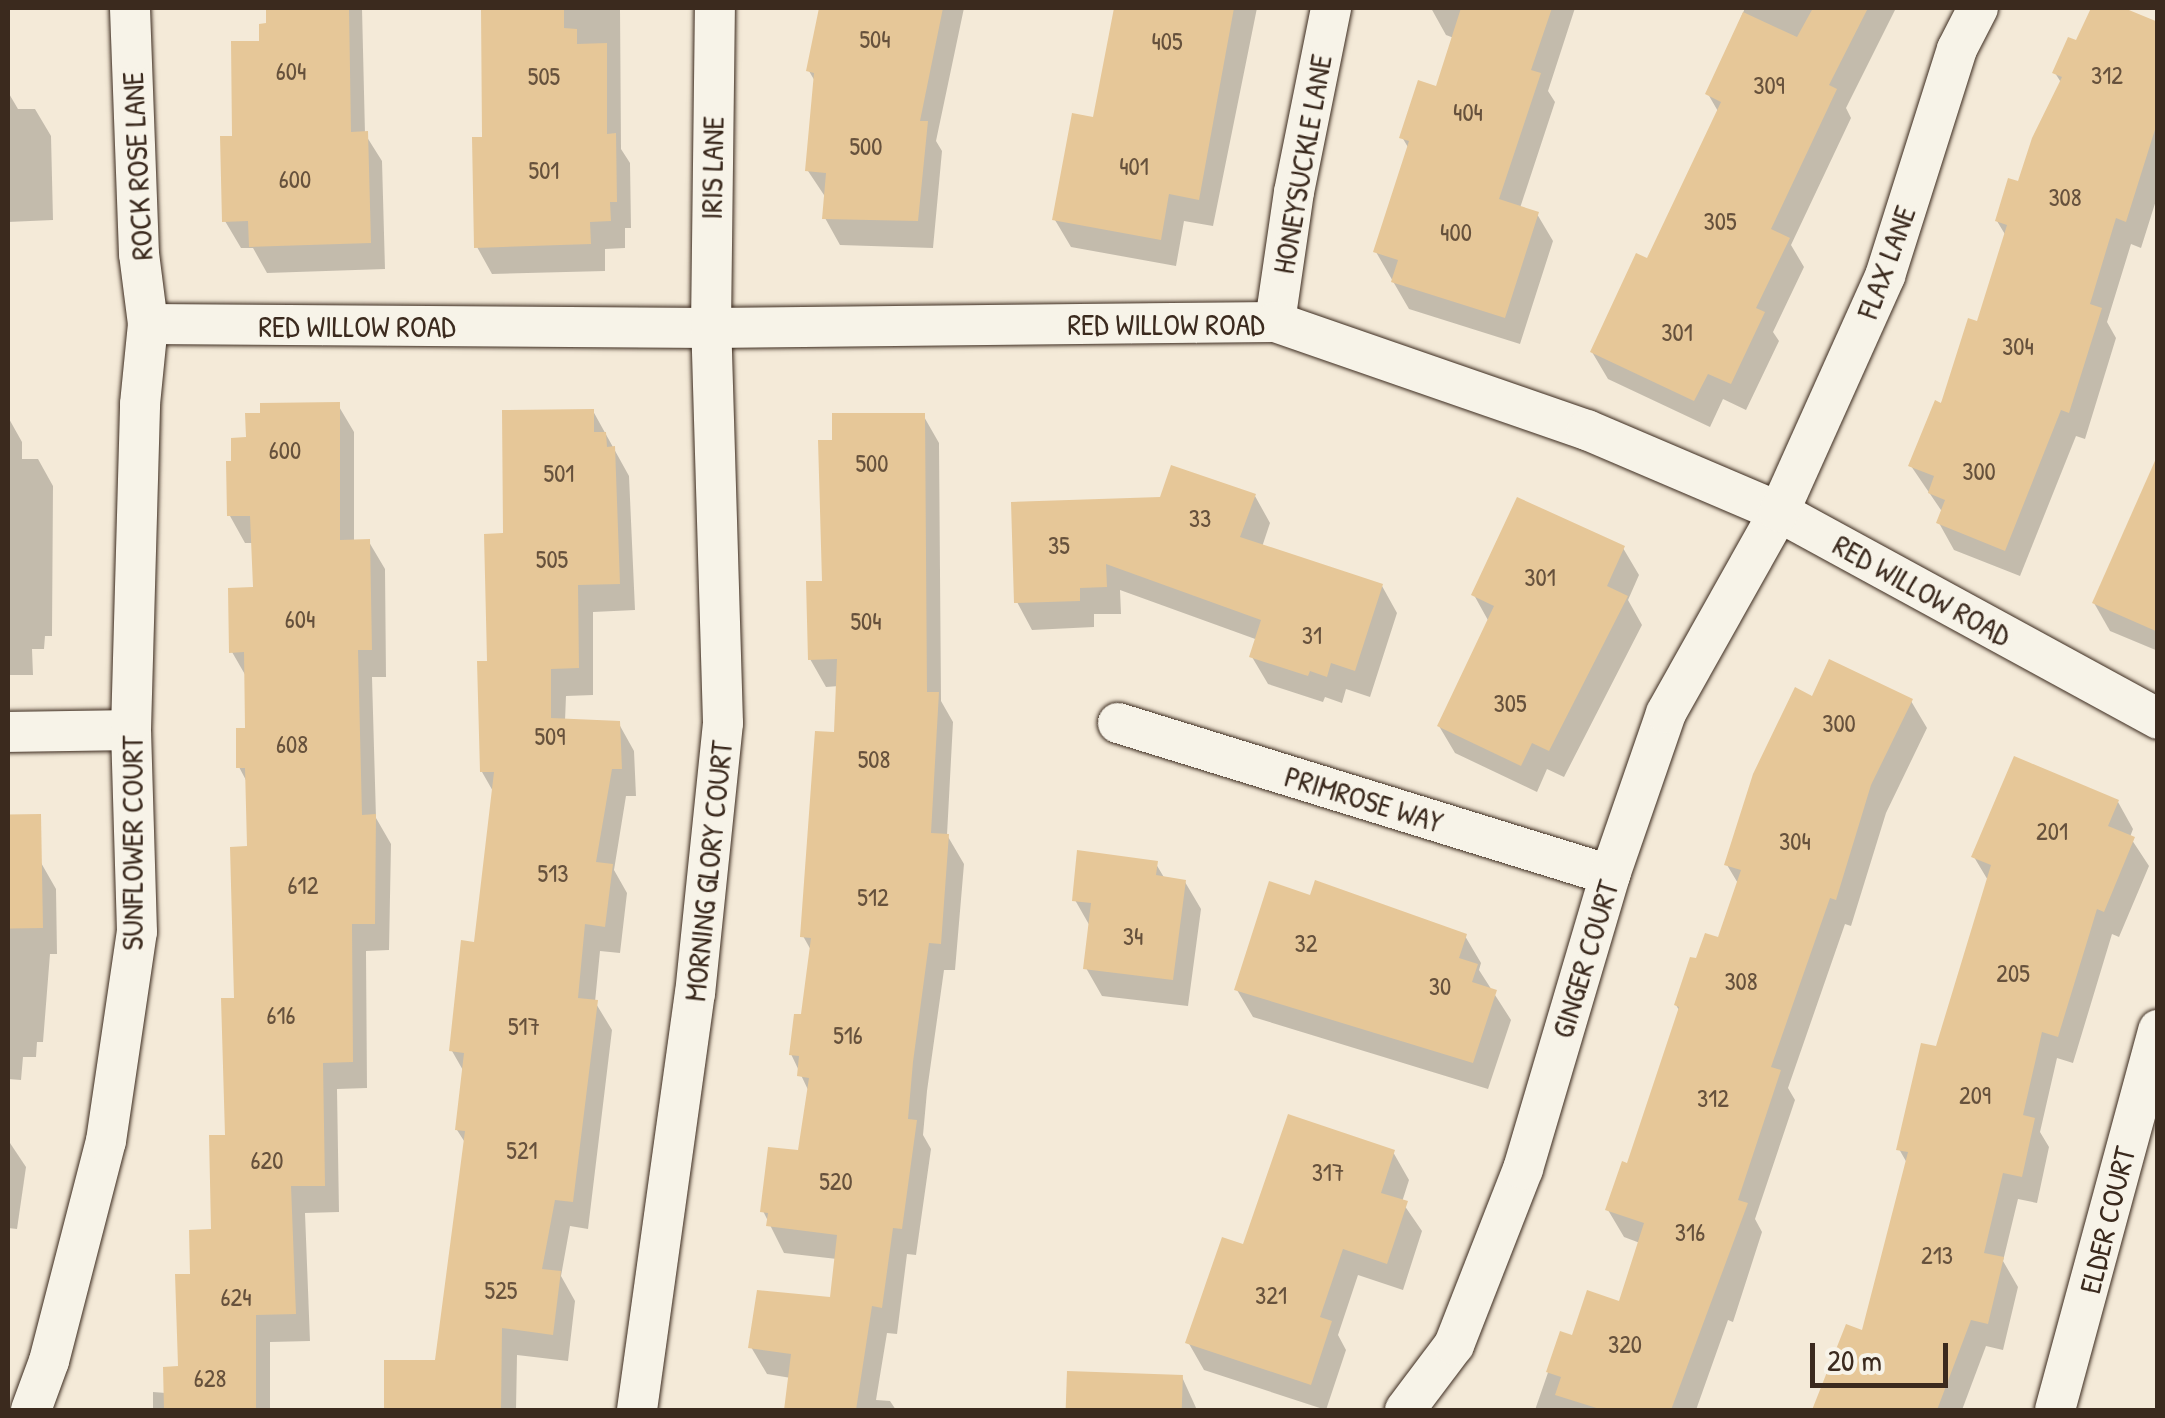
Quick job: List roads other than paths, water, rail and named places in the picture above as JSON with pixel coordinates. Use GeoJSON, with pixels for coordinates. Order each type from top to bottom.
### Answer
{"type":"FeatureCollection","features":[{"type":"Feature","properties":{"kind":"street","name":"ROCK ROSE LANE"},"geometry":{"type":"LineString","coordinates":[[130,8],[140,254],[148,324]]}},
{"type":"Feature","properties":{"kind":"street","name":"IRIS LANE"},"geometry":{"type":"LineString","coordinates":[[711,328],[715,8]]}},
{"type":"Feature","properties":{"kind":"street","name":"HONEYSUCKLE LANE"},"geometry":{"type":"LineString","coordinates":[[1275,322],[1294,192],[1331,8]]}},
{"type":"Feature","properties":{"kind":"street","name":"FLAX LANE"},"geometry":{"type":"LineString","coordinates":[[1779,512],[1885,276],[1957,49],[1978,8]]}},
{"type":"Feature","properties":{"kind":"street","name":"RED WILLOW ROAD"},"geometry":{"type":"LineString","coordinates":[[148,324],[711,328],[1275,322],[1587,430],[1779,512],[2158,718]]}},
{"type":"Feature","properties":{"kind":"street","name":"SUNFLOWER COURT"},"geometry":{"type":"LineString","coordinates":[[31,1410],[49,1362],[106,1141],[137,932],[131,730],[140,404],[148,324]]}},
{"type":"Feature","properties":{"kind":"street","name":"MORNING GLORY COURT"},"geometry":{"type":"LineString","coordinates":[[637,1410],[695,994],[723,723],[711,328]]}},
{"type":"Feature","properties":{"kind":"street","name":"GINGER COURT"},"geometry":{"type":"LineString","coordinates":[[1405,1410],[1454,1345],[1523,1170],[1610,874],[1666,713],[1779,512]]}},
{"type":"Feature","properties":{"kind":"street","name":"PRIMROSE WAY"},"geometry":{"type":"LineString","coordinates":[[1118,723],[1610,874]]}},
{"type":"Feature","properties":{"kind":"street"},"geometry":{"type":"LineString","coordinates":[[8,732],[131,730]]}},
{"type":"Feature","properties":{"kind":"street","name":"ELDER COURT"},"geometry":{"type":"LineString","coordinates":[[2055,1410],[2158,1030]]}}]}
